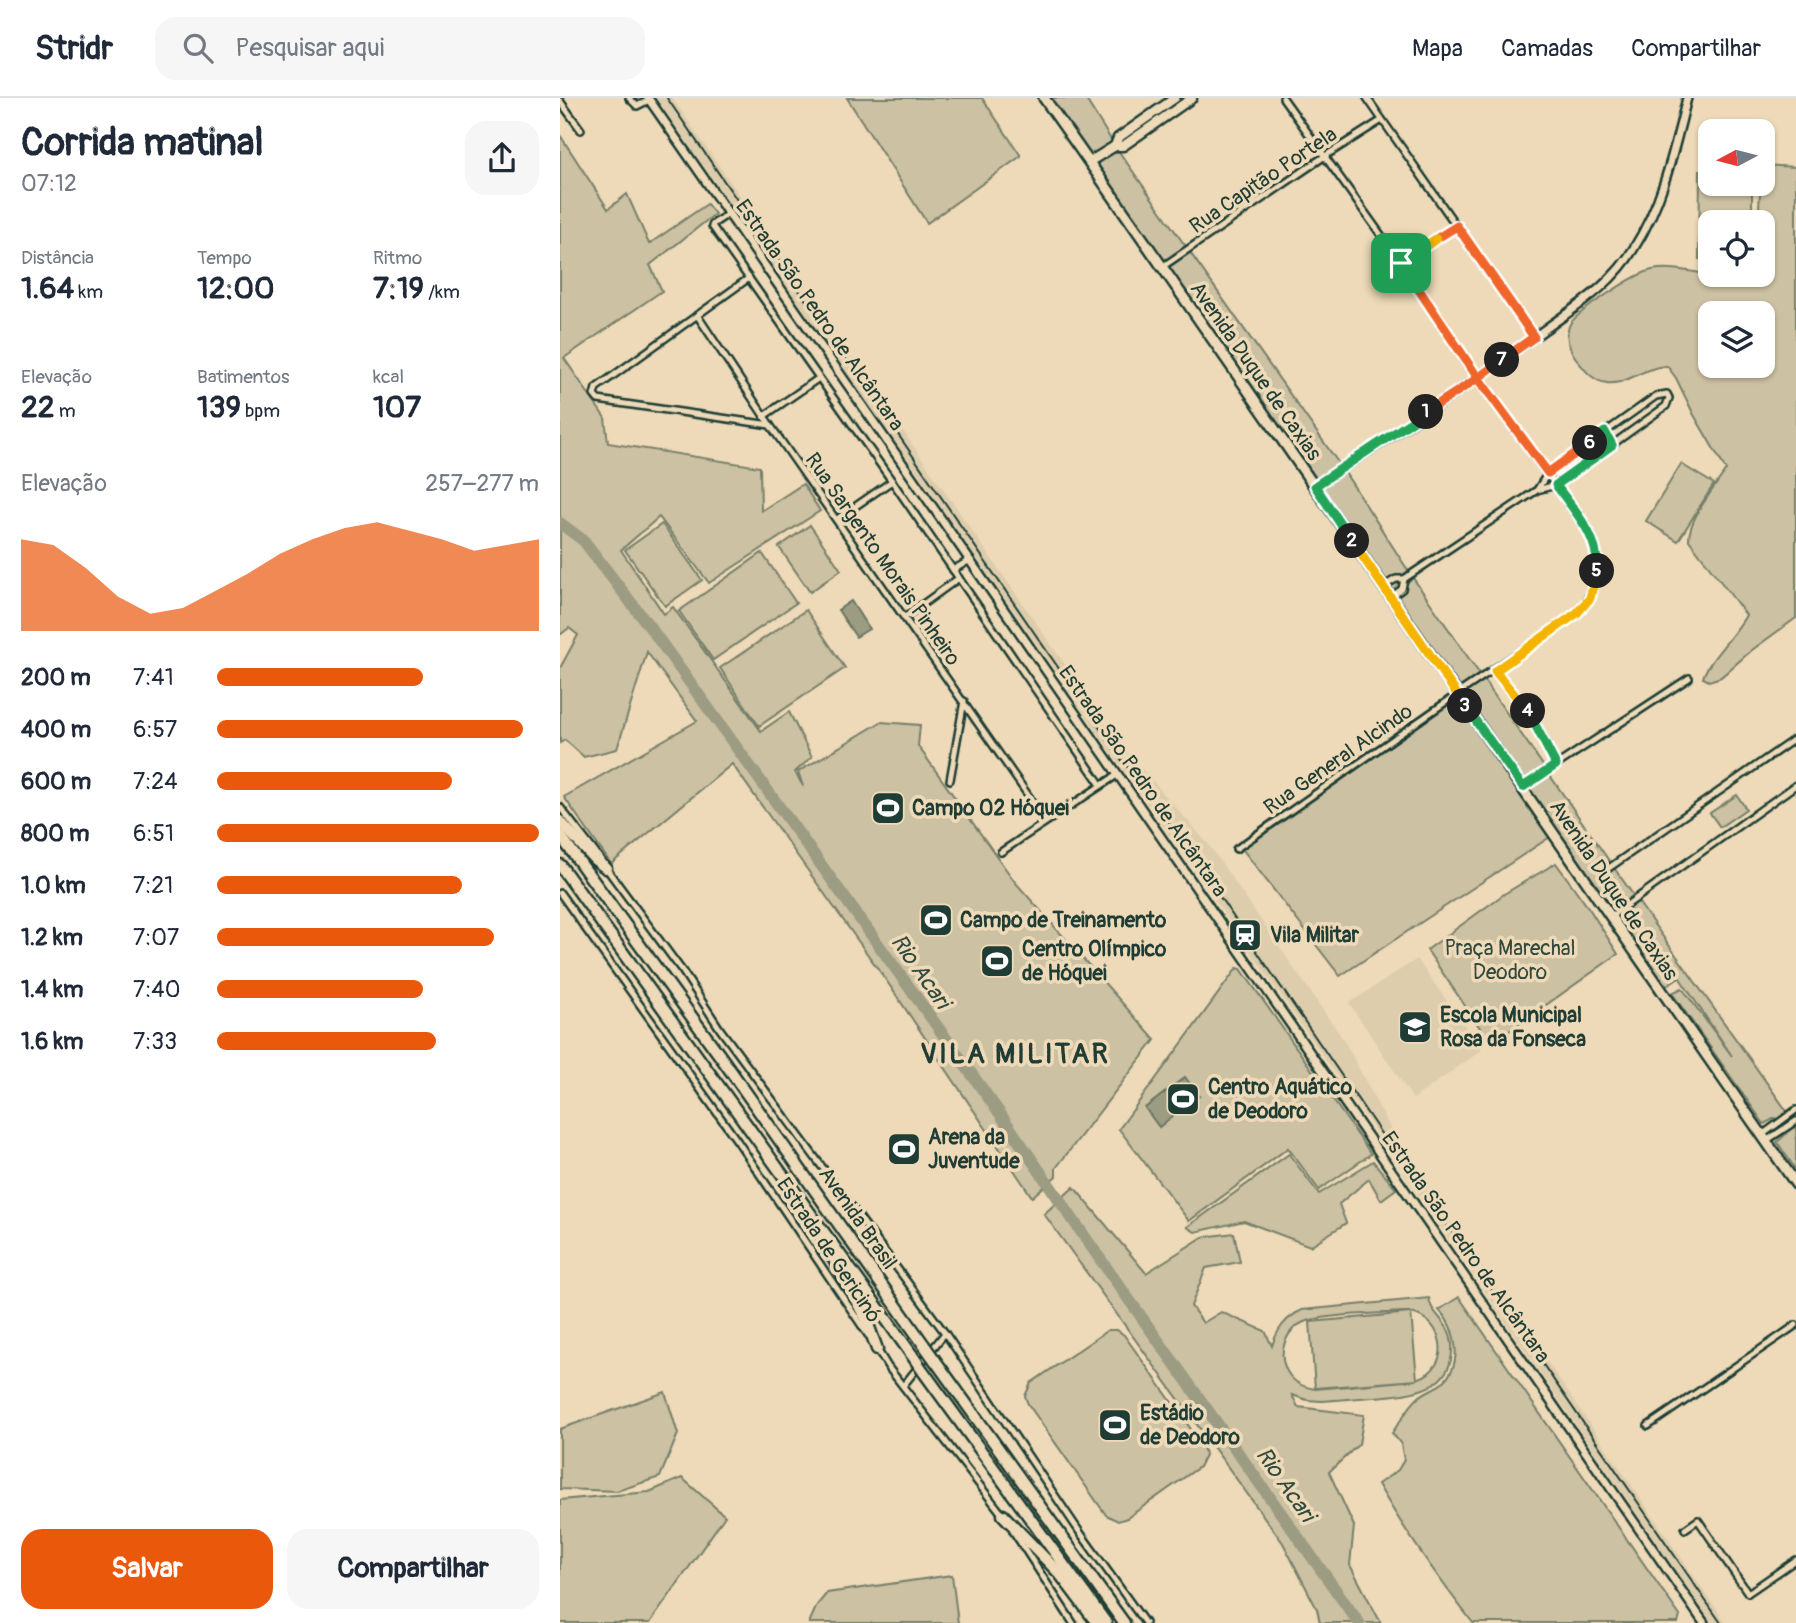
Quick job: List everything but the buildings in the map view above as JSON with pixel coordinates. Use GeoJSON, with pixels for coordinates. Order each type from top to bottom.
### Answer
{"type":"FeatureCollection","features":[{"type":"Feature","properties":{"kind":"highway"},"geometry":{"type":"LineString","coordinates":[[560,821],[594,859],[606,868]]}},
{"type":"Feature","properties":{"kind":"highway","name":"Avenida Brasil"},"geometry":{"type":"LineString","coordinates":[[560,835],[1124,1623]]}},
{"type":"Feature","properties":{"kind":"highway","name":"Avenida Brasil"},"geometry":{"type":"LineString","coordinates":[[560,865],[1106,1623]]}},
{"type":"Feature","properties":{"kind":"highway"},"geometry":{"type":"LineString","coordinates":[[811,1215],[835,1266],[866,1319],[877,1349]]}},
{"type":"Feature","properties":{"kind":"highway"},"geometry":{"type":"LineString","coordinates":[[1003,1515],[1060,1574],[1097,1623]]}},
{"type":"Feature","properties":{"kind":"main road","name":"Avenida Duque de Caxias"},"geometry":{"type":"LineString","coordinates":[[1044,98],[1523,787],[1609,918],[1796,1184]]}},
{"type":"Feature","properties":{"kind":"main road"},"geometry":{"type":"LineString","coordinates":[[1115,146],[1118,138],[1175,98]]}},
{"type":"Feature","properties":{"kind":"main road"},"geometry":{"type":"LineString","coordinates":[[1089,162],[1115,146],[1123,146],[1192,98]]}},
{"type":"Feature","properties":{"kind":"street"},"geometry":{"type":"LineString","coordinates":[[629,98],[637,106],[648,99]]}},
{"type":"Feature","properties":{"kind":"street"},"geometry":{"type":"LineString","coordinates":[[1283,98],[1591,535],[1598,557],[1590,598],[1577,613],[1495,671],[1457,694]]}},
{"type":"Feature","properties":{"kind":"street"},"geometry":{"type":"LineString","coordinates":[[1367,98],[1534,337]]}},
{"type":"Feature","properties":{"kind":"street"},"geometry":{"type":"LineString","coordinates":[[1315,486],[1478,378],[1600,289],[1617,272],[1652,218],[1666,181],[1687,98]]}},
{"type":"Feature","properties":{"kind":"street","name":"Estrada São Pedro de Alcântara"},"geometry":{"type":"LineString","coordinates":[[648,99],[970,560],[1702,1622]]}},
{"type":"Feature","properties":{"kind":"street"},"geometry":{"type":"LineString","coordinates":[[560,101],[581,130]]}},
{"type":"Feature","properties":{"kind":"street","name":"Rua Capitão Portela"},"geometry":{"type":"LineString","coordinates":[[1162,267],[1382,120]]}},
{"type":"Feature","properties":{"kind":"street"},"geometry":{"type":"LineString","coordinates":[[728,214],[712,226],[1101,785]]}},
{"type":"Feature","properties":{"kind":"street"},"geometry":{"type":"LineString","coordinates":[[1401,263],[1457,226]]}},
{"type":"Feature","properties":{"kind":"street"},"geometry":{"type":"LineString","coordinates":[[749,278],[596,388],[595,399],[769,425]]}},
{"type":"Feature","properties":{"kind":"street","name":"Rua Sargento Morais Pinheiro"},"geometry":{"type":"LineString","coordinates":[[697,315],[769,425],[1046,821]]}},
{"type":"Feature","properties":{"kind":"street"},"geometry":{"type":"LineString","coordinates":[[764,416],[820,378]]}},
{"type":"Feature","properties":{"kind":"street"},"geometry":{"type":"LineString","coordinates":[[1384,586],[1396,579],[1404,579],[1537,491],[1556,485],[1666,406],[1669,398],[1667,394],[1656,396],[1548,473],[1537,491]]}},
{"type":"Feature","properties":{"kind":"street"},"geometry":{"type":"LineString","coordinates":[[1605,432],[1612,445]]}},
{"type":"Feature","properties":{"kind":"street"},"geometry":{"type":"LineString","coordinates":[[837,519],[892,481]]}},
{"type":"Feature","properties":{"kind":"street"},"geometry":{"type":"LineString","coordinates":[[953,570],[970,560]]}},
{"type":"Feature","properties":{"kind":"street"},"geometry":{"type":"LineString","coordinates":[[905,617],[959,578]]}},
{"type":"Feature","properties":{"kind":"street"},"geometry":{"type":"LineString","coordinates":[[1391,597],[1402,589],[1404,579]]}},
{"type":"Feature","properties":{"kind":"street"},"geometry":{"type":"LineString","coordinates":[[1495,671],[1531,714],[1556,765]]}},
{"type":"Feature","properties":{"kind":"street"},"geometry":{"type":"LineString","coordinates":[[1523,787],[1689,678]]}},
{"type":"Feature","properties":{"kind":"street","name":"Rua General Alcindo"},"geometry":{"type":"LineString","coordinates":[[1237,849],[1457,694]]}},
{"type":"Feature","properties":{"kind":"street"},"geometry":{"type":"LineString","coordinates":[[950,780],[964,701]]}},
{"type":"Feature","properties":{"kind":"street"},"geometry":{"type":"LineString","coordinates":[[1606,870],[1796,738]]}},
{"type":"Feature","properties":{"kind":"street"},"geometry":{"type":"LineString","coordinates":[[1001,852],[1117,775]]}},
{"type":"Feature","properties":{"kind":"street"},"geometry":{"type":"LineString","coordinates":[[1609,918],[1796,785]]}},
{"type":"Feature","properties":{"kind":"street"},"geometry":{"type":"LineString","coordinates":[[560,807],[945,1333],[1079,1531],[1145,1623]]}},
{"type":"Feature","properties":{"kind":"street","name":"Estrada de Gericinó"},"geometry":{"type":"LineString","coordinates":[[560,893],[738,1142],[903,1386],[1003,1515],[1073,1623]]}},
{"type":"Feature","properties":{"kind":"street"},"geometry":{"type":"LineString","coordinates":[[1764,1138],[1796,1110]]}},
{"type":"Feature","properties":{"kind":"street"},"geometry":{"type":"LineString","coordinates":[[1764,1138],[1796,1121]]}},
{"type":"Feature","properties":{"kind":"street"},"geometry":{"type":"LineString","coordinates":[[1648,1426],[1796,1325]]}},
{"type":"Feature","properties":{"kind":"street"},"geometry":{"type":"LineString","coordinates":[[903,1386],[945,1333]]}},
{"type":"Feature","properties":{"kind":"street"},"geometry":{"type":"LineString","coordinates":[[1685,1530],[1698,1520],[1748,1593],[1796,1560]]}},
{"type":"Feature","properties":{"kind":"shaded area"},"geometry":{"type":"Polygon","coordinates":[[[656,98],[672,98],[1120,744],[1209,845],[1345,1042],[1400,1147],[1726,1623],[1711,1623],[1378,1135],[656,98]]]}},
{"type":"Feature","properties":{"kind":"shaded area"},"geometry":{"type":"Polygon","coordinates":[[[851,601],[869,629],[856,637],[838,610],[851,601]]]}},
{"type":"Feature","properties":{"kind":"shaded area","name":"Escola Municipal Rosa da Fonseca"},"geometry":{"type":"Polygon","coordinates":[[[1417,959],[1482,1050],[1413,1099],[1349,1003],[1417,959]]]}},
{"type":"Feature","properties":{"kind":"shaded area"},"geometry":{"type":"Polygon","coordinates":[[[1185,1077],[1199,1096],[1159,1127],[1145,1108],[1185,1077]]]}},
{"type":"Feature","properties":{"kind":"green space"},"geometry":{"type":"Polygon","coordinates":[[[847,98],[982,98],[1021,156],[927,223],[847,98]]]}},
{"type":"Feature","properties":{"kind":"green space"},"geometry":{"type":"Polygon","coordinates":[[[1044,98],[1085,98],[1115,146],[1342,468],[1411,575],[1796,1124],[1796,1170],[1777,1142],[1786,1134],[1775,1118],[1764,1124],[1672,993],[1682,988],[1732,1056],[1679,977],[1660,990],[1496,754],[1550,837],[1340,976],[1240,846],[1456,695],[1044,98]]]}},
{"type":"Feature","properties":{"kind":"green space"},"geometry":{"type":"Polygon","coordinates":[[[560,135],[608,209],[627,194],[649,244],[707,204],[715,214],[650,265],[662,291],[564,358],[605,418],[608,443],[760,467],[761,511],[803,484],[820,511],[709,583],[659,517],[621,550],[664,614],[673,607],[761,731],[789,712],[812,757],[795,772],[803,786],[798,772],[881,722],[920,725],[918,746],[1015,882],[1155,1040],[1056,1168],[1056,1176],[1032,1197],[888,983],[732,764],[611,864],[564,797],[697,721],[647,652],[617,749],[584,757],[565,740],[560,743],[560,668],[578,635],[569,628],[560,635],[560,135]]]}},
{"type":"Feature","properties":{"kind":"green space"},"geometry":{"type":"Polygon","coordinates":[[[1775,166],[1796,167],[1796,618],[1721,677],[1709,681],[1703,678],[1705,672],[1746,615],[1689,540],[1697,513],[1726,470],[1667,366],[1646,371],[1624,381],[1603,382],[1583,368],[1568,342],[1569,326],[1573,320],[1607,294],[1652,270],[1698,272],[1698,287],[1775,287],[1775,210],[1759,210],[1760,196],[1775,196],[1775,166]]]}},
{"type":"Feature","properties":{"kind":"green space"},"geometry":{"type":"Polygon","coordinates":[[[1700,196],[1752,196],[1752,210],[1700,210],[1700,196]]]}},
{"type":"Feature","properties":{"kind":"green space"},"geometry":{"type":"Polygon","coordinates":[[[1681,464],[1714,484],[1678,541],[1646,521],[1681,464]]]}},
{"type":"Feature","properties":{"kind":"green space"},"geometry":{"type":"Polygon","coordinates":[[[662,524],[702,580],[665,606],[625,550],[662,524]]]}},
{"type":"Feature","properties":{"kind":"green space"},"geometry":{"type":"Polygon","coordinates":[[[810,525],[841,570],[810,592],[779,547],[810,525]]]}},
{"type":"Feature","properties":{"kind":"green space"},"geometry":{"type":"Polygon","coordinates":[[[762,553],[796,603],[713,660],[679,611],[762,553]]]}},
{"type":"Feature","properties":{"kind":"green space"},"geometry":{"type":"Polygon","coordinates":[[[806,610],[845,668],[759,726],[720,668],[806,610]]]}},
{"type":"Feature","properties":{"kind":"green space"},"geometry":{"type":"Polygon","coordinates":[[[1737,795],[1746,809],[1720,827],[1710,813],[1737,795]]]}},
{"type":"Feature","properties":{"kind":"green space","name":"Praça Marechal Deodoro"},"geometry":{"type":"Polygon","coordinates":[[[1556,863],[1618,954],[1491,1044],[1427,950],[1504,894],[1556,863]]]}},
{"type":"Feature","properties":{"kind":"green space"},"geometry":{"type":"Polygon","coordinates":[[[1237,968],[1241,969],[1371,1154],[1319,1190],[1288,1148],[1189,1221],[1119,1129],[1237,968]]]}},
{"type":"Feature","properties":{"kind":"green space"},"geometry":{"type":"Polygon","coordinates":[[[1289,1154],[1319,1194],[1373,1161],[1396,1189],[1381,1200],[1369,1179],[1339,1204],[1346,1223],[1310,1246],[1244,1221],[1195,1232],[1187,1227],[1289,1154]]]}},
{"type":"Feature","properties":{"kind":"green space"},"geometry":{"type":"Polygon","coordinates":[[[1074,1187],[1146,1273],[1203,1237],[1234,1233],[1240,1262],[1206,1268],[1191,1306],[1203,1323],[1221,1312],[1265,1331],[1272,1346],[1282,1325],[1302,1310],[1429,1298],[1433,1309],[1448,1329],[1452,1344],[1451,1360],[1438,1381],[1415,1392],[1388,1396],[1321,1401],[1292,1395],[1298,1407],[1364,1415],[1359,1444],[1329,1472],[1354,1526],[1350,1565],[1381,1623],[1320,1623],[1317,1609],[1283,1543],[1044,1214],[1074,1187]],[[1409,1313],[1338,1316],[1313,1319],[1298,1325],[1283,1347],[1283,1360],[1287,1372],[1301,1385],[1315,1389],[1417,1380],[1315,1388],[1310,1322],[1409,1313]],[[1411,1314],[1417,1379],[1437,1363],[1440,1341],[1428,1321],[1411,1314]]]}},
{"type":"Feature","properties":{"kind":"green space"},"geometry":{"type":"Polygon","coordinates":[[[1459,1297],[1680,1616],[1678,1623],[1473,1623],[1411,1538],[1378,1484],[1398,1470],[1404,1460],[1401,1444],[1392,1433],[1414,1402],[1441,1384],[1453,1367],[1454,1337],[1439,1310],[1459,1297]]]}},
{"type":"Feature","properties":{"kind":"green space","name":"Estádio de Deodoro"},"geometry":{"type":"Polygon","coordinates":[[[1108,1330],[1117,1330],[1124,1335],[1203,1446],[1205,1455],[1199,1467],[1127,1518],[1118,1521],[1106,1515],[1025,1396],[1031,1383],[1108,1330]]]}},
{"type":"Feature","properties":{"kind":"green space"},"geometry":{"type":"Polygon","coordinates":[[[665,1392],[678,1434],[660,1477],[617,1491],[560,1489],[560,1429],[665,1392]]]}},
{"type":"Feature","properties":{"kind":"green space"},"geometry":{"type":"Polygon","coordinates":[[[682,1478],[725,1516],[650,1623],[560,1623],[560,1500],[649,1492],[682,1478]]]}},
{"type":"Feature","properties":{"kind":"green space"},"geometry":{"type":"Polygon","coordinates":[[[952,1575],[958,1623],[809,1623],[817,1605],[827,1593],[952,1575]]]}},
{"type":"Feature","properties":{"kind":"waterway","name":"Rio Acari"},"geometry":{"type":"LineString","coordinates":[[560,523],[584,541],[652,630],[1001,1115],[1359,1623]]}},
{"type":"Feature","properties":{"kind":"railway"},"geometry":{"type":"LineString","coordinates":[[667,98],[1121,759],[1151,796],[1395,1154],[1456,1238],[1721,1623]]}},
{"type":"Feature","properties":{"kind":"place","name":"Campo 02 Hóquei"},"geometry":{"type":"Point","coordinates":[888,808]}},
{"type":"Feature","properties":{"kind":"place","name":"Campo de Treinamento"},"geometry":{"type":"Point","coordinates":[936,920]}},
{"type":"Feature","properties":{"kind":"place","name":"Vila Militar"},"geometry":{"type":"Point","coordinates":[1245,935]}},
{"type":"Feature","properties":{"kind":"place","name":"Centro Olímpico de Hóquei"},"geometry":{"type":"Point","coordinates":[997,961]}},
{"type":"Feature","properties":{"kind":"place","name":"Escola Municipal Rosa da Fonseca"},"geometry":{"type":"Point","coordinates":[1415,1027]}},
{"type":"Feature","properties":{"kind":"place","name":"Centro Aquático de Deodoro"},"geometry":{"type":"Point","coordinates":[1183,1099]}},
{"type":"Feature","properties":{"kind":"place","name":"Arena da Juventude"},"geometry":{"type":"Point","coordinates":[904,1149]}},
{"type":"Feature","properties":{"kind":"place","name":"Estádio de Deodoro"},"geometry":{"type":"Point","coordinates":[1115,1425]}},
{"type":"Feature","properties":{"kind":"district","name":"VILA MILITAR"},"geometry":{"type":"Point","coordinates":[1015,1053]}},
{"type":"Feature","properties":{"kind":"route"},"geometry":{"type":"LineString","coordinates":[[1401,263],[1457,226],[1534,337],[1478,378],[1548,473],[1605,432],[1612,445],[1556,485],[1595,545],[1597,569],[1590,598],[1577,613],[1495,671],[1531,714],[1556,765],[1523,787],[1315,486],[1478,378],[1401,263]]}}]}
